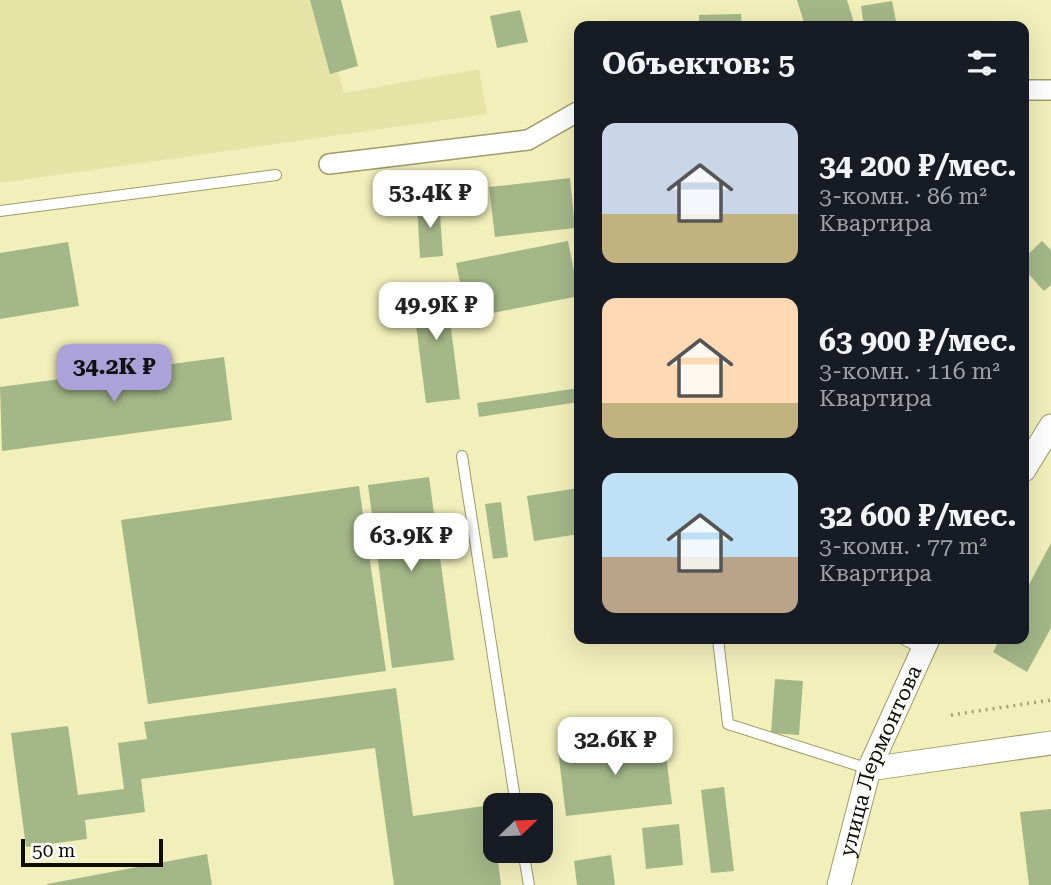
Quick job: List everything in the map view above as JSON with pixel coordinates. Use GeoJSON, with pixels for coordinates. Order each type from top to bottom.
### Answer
{"type":"FeatureCollection","features":[{"type":"Feature","properties":{"kind":"street"},"geometry":{"type":"LineString","coordinates":[[1029,90],[1051,90]]}},
{"type":"Feature","properties":{"kind":"street"},"geometry":{"type":"LineString","coordinates":[[329,164],[528,140],[574,114]]}},
{"type":"Feature","properties":{"kind":"street"},"geometry":{"type":"LineString","coordinates":[[1029,462],[1051,426]]}},
{"type":"Feature","properties":{"kind":"street","name":"улица Лермонтова"},"geometry":{"type":"LineString","coordinates":[[839,885],[869,769],[917,644]]}},
{"type":"Feature","properties":{"kind":"street"},"geometry":{"type":"LineString","coordinates":[[869,769],[1051,743]]}},
{"type":"Feature","properties":{"kind":"lane"},"geometry":{"type":"LineString","coordinates":[[0,211],[276,175]]}},
{"type":"Feature","properties":{"kind":"lane"},"geometry":{"type":"LineString","coordinates":[[463,456],[514,793]]}},
{"type":"Feature","properties":{"kind":"lane"},"geometry":{"type":"LineString","coordinates":[[719,644],[728,724],[869,769]]}},
{"type":"Feature","properties":{"kind":"lane"},"geometry":{"type":"LineString","coordinates":[[525,863],[529,885]]}},
{"type":"Feature","properties":{"kind":"path"},"geometry":{"type":"LineString","coordinates":[[951,715],[1051,700]]}},
{"type":"Feature","properties":{"kind":"shaded area"},"geometry":{"type":"Polygon","coordinates":[[[0,0],[318,0],[344,93],[479,69],[487,114],[0,183],[0,0]]]}},
{"type":"Feature","properties":{"kind":"building"},"geometry":{"type":"Polygon","coordinates":[[[310,0],[341,0],[358,66],[330,74],[310,0]]]}},
{"type":"Feature","properties":{"kind":"building"},"geometry":{"type":"Polygon","coordinates":[[[797,0],[847,0],[853,21],[803,21],[797,0]]]}},
{"type":"Feature","properties":{"kind":"building"},"geometry":{"type":"Polygon","coordinates":[[[892,1],[896,21],[863,21],[861,6],[892,1]]]}},
{"type":"Feature","properties":{"kind":"building"},"geometry":{"type":"Polygon","coordinates":[[[520,10],[528,42],[497,48],[490,16],[520,10]]]}},
{"type":"Feature","properties":{"kind":"building"},"geometry":{"type":"Polygon","coordinates":[[[741,14],[742,21],[699,21],[699,15],[741,14]]]}},
{"type":"Feature","properties":{"kind":"building"},"geometry":{"type":"Polygon","coordinates":[[[570,178],[574,228],[495,237],[489,187],[570,178]]]}},
{"type":"Feature","properties":{"kind":"building"},"geometry":{"type":"Polygon","coordinates":[[[439,201],[443,256],[420,258],[417,203],[439,201]]]}},
{"type":"Feature","properties":{"kind":"building"},"geometry":{"type":"Polygon","coordinates":[[[568,241],[574,271],[574,297],[467,318],[456,263],[568,241]]]}},
{"type":"Feature","properties":{"kind":"building"},"geometry":{"type":"Polygon","coordinates":[[[1042,241],[1051,250],[1051,285],[1044,291],[1029,274],[1029,253],[1042,241]]]}},
{"type":"Feature","properties":{"kind":"building"},"geometry":{"type":"Polygon","coordinates":[[[68,242],[79,306],[0,319],[0,253],[68,242]]]}},
{"type":"Feature","properties":{"kind":"building"},"geometry":{"type":"Polygon","coordinates":[[[445,282],[460,399],[426,403],[411,286],[445,282]]]}},
{"type":"Feature","properties":{"kind":"building"},"geometry":{"type":"Polygon","coordinates":[[[224,357],[232,420],[2,451],[0,387],[224,357]]]}},
{"type":"Feature","properties":{"kind":"building"},"geometry":{"type":"Polygon","coordinates":[[[574,389],[574,403],[479,417],[477,403],[574,389]]]}},
{"type":"Feature","properties":{"kind":"building"},"geometry":{"type":"Polygon","coordinates":[[[429,477],[454,660],[392,668],[368,485],[429,477]]]}},
{"type":"Feature","properties":{"kind":"building"},"geometry":{"type":"Polygon","coordinates":[[[359,486],[386,671],[148,704],[121,520],[359,486]]]}},
{"type":"Feature","properties":{"kind":"building"},"geometry":{"type":"Polygon","coordinates":[[[574,489],[574,535],[534,541],[527,496],[574,489]]]}},
{"type":"Feature","properties":{"kind":"building"},"geometry":{"type":"Polygon","coordinates":[[[501,502],[508,557],[493,559],[485,504],[501,502]]]}},
{"type":"Feature","properties":{"kind":"building"},"geometry":{"type":"Polygon","coordinates":[[[1051,543],[1051,628],[1027,672],[993,652],[997,644],[1029,644],[1029,585],[1051,543]]]}},
{"type":"Feature","properties":{"kind":"building"},"geometry":{"type":"Polygon","coordinates":[[[775,679],[803,681],[799,735],[771,733],[775,679]]]}},
{"type":"Feature","properties":{"kind":"building"},"geometry":{"type":"Polygon","coordinates":[[[396,688],[413,816],[483,806],[483,863],[498,863],[501,885],[394,885],[375,748],[141,779],[145,812],[85,820],[87,839],[26,847],[11,733],[68,726],[78,795],[124,789],[118,743],[147,739],[144,722],[396,688]]]}},
{"type":"Feature","properties":{"kind":"building"},"geometry":{"type":"Polygon","coordinates":[[[664,739],[672,804],[566,816],[558,750],[664,739]]]}},
{"type":"Feature","properties":{"kind":"building"},"geometry":{"type":"Polygon","coordinates":[[[724,787],[734,871],[711,873],[701,790],[724,787]]]}},
{"type":"Feature","properties":{"kind":"building"},"geometry":{"type":"Polygon","coordinates":[[[1051,809],[1051,885],[1029,885],[1020,812],[1051,809]]]}},
{"type":"Feature","properties":{"kind":"building"},"geometry":{"type":"Polygon","coordinates":[[[679,824],[683,865],[646,869],[642,828],[679,824]]]}},
{"type":"Feature","properties":{"kind":"building"},"geometry":{"type":"Polygon","coordinates":[[[207,854],[212,885],[47,885],[47,884],[207,854]]]}},
{"type":"Feature","properties":{"kind":"building"},"geometry":{"type":"Polygon","coordinates":[[[611,855],[615,885],[577,885],[574,861],[611,855]]]}}]}
